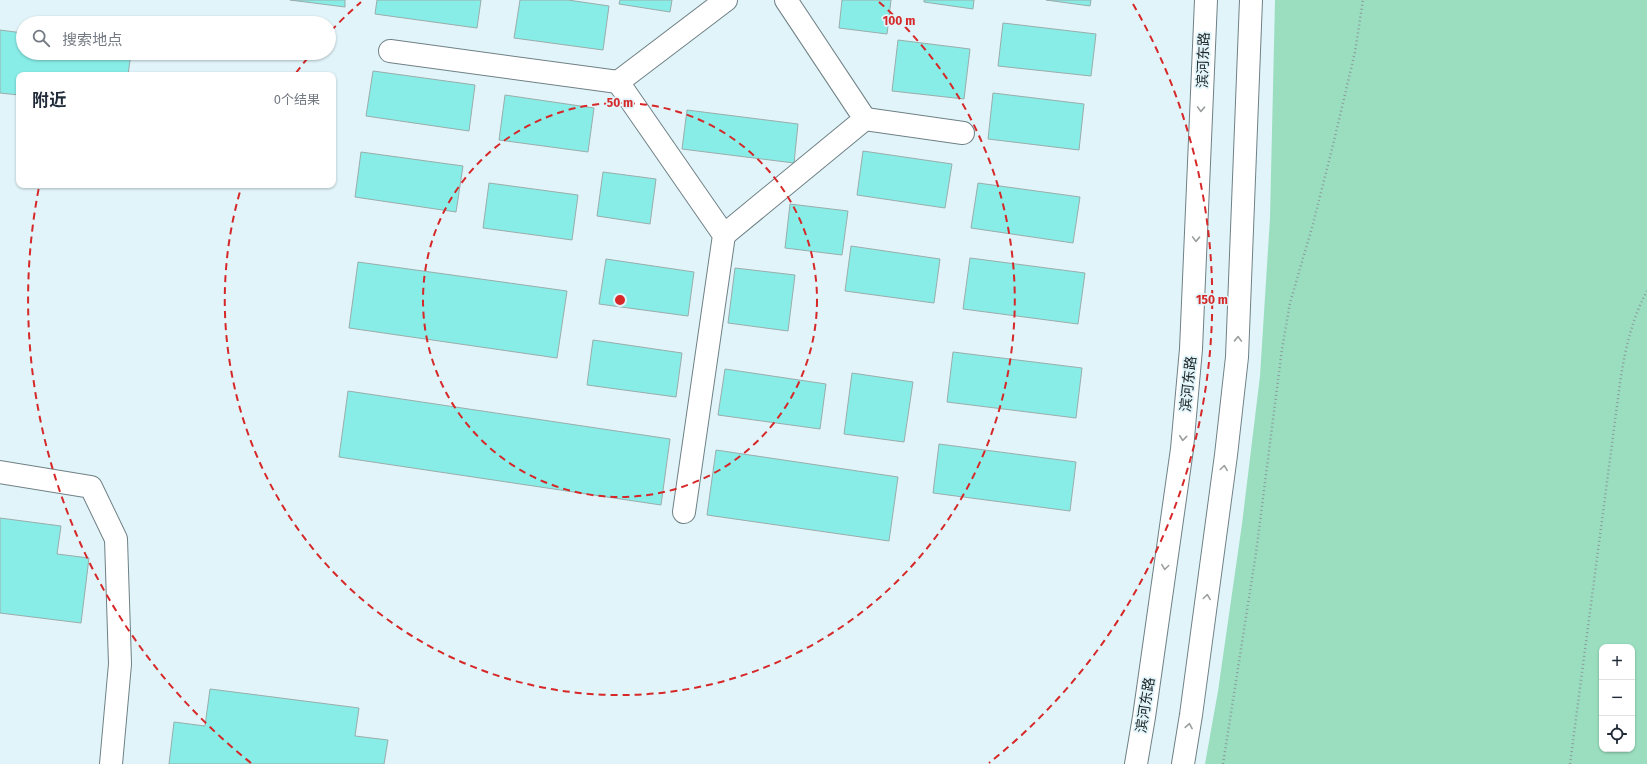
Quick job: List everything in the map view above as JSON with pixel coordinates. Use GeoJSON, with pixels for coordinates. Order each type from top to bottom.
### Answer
{"type":"FeatureCollection","features":[{"type":"Feature","properties":{"kind":"street"},"geometry":{"type":"LineString","coordinates":[[390,51],[618,82],[726,0]]}},
{"type":"Feature","properties":{"kind":"street"},"geometry":{"type":"LineString","coordinates":[[786,0],[866,119]]}},
{"type":"Feature","properties":{"kind":"street","name":"滨河东路"},"geometry":{"type":"LineString","coordinates":[[1136,764],[1182,449],[1192,349],[1206,0]]}},
{"type":"Feature","properties":{"kind":"street"},"geometry":{"type":"LineString","coordinates":[[1183,764],[1198,668],[1237,357],[1251,0]]}},
{"type":"Feature","properties":{"kind":"street"},"geometry":{"type":"LineString","coordinates":[[618,82],[724,235]]}},
{"type":"Feature","properties":{"kind":"street"},"geometry":{"type":"LineString","coordinates":[[684,512],[724,235],[866,119],[963,133]]}},
{"type":"Feature","properties":{"kind":"street"},"geometry":{"type":"LineString","coordinates":[[0,472],[91,487],[116,539],[120,664],[111,764]]}},
{"type":"Feature","properties":{"kind":"path"},"geometry":{"type":"LineString","coordinates":[[1223,764],[1256,553],[1282,349],[1290,303],[1313,224],[1333,145],[1355,52],[1363,0]]}},
{"type":"Feature","properties":{"kind":"path"},"geometry":{"type":"LineString","coordinates":[[1570,764],[1626,343],[1639,306],[1647,291]]}},
{"type":"Feature","properties":{"kind":"green space"},"geometry":{"type":"Polygon","coordinates":[[[1275,0],[1647,0],[1647,764],[1205,764],[1218,691],[1242,524],[1260,376],[1270,218],[1275,0]]]}},
{"type":"Feature","properties":{"kind":"building"},"geometry":{"type":"Polygon","coordinates":[[[290,0],[345,0],[345,7],[290,0]]]}},
{"type":"Feature","properties":{"kind":"building"},"geometry":{"type":"Polygon","coordinates":[[[377,0],[481,0],[477,28],[375,14],[377,0]]]}},
{"type":"Feature","properties":{"kind":"building"},"geometry":{"type":"Polygon","coordinates":[[[520,0],[568,0],[609,6],[603,50],[514,38],[520,0]]]}},
{"type":"Feature","properties":{"kind":"building"},"geometry":{"type":"Polygon","coordinates":[[[620,0],[672,0],[670,12],[619,4],[620,0]]]}},
{"type":"Feature","properties":{"kind":"building"},"geometry":{"type":"Polygon","coordinates":[[[842,0],[891,0],[887,34],[839,28],[842,0]]]}},
{"type":"Feature","properties":{"kind":"building"},"geometry":{"type":"Polygon","coordinates":[[[924,0],[974,0],[973,9],[924,2],[924,0]]]}},
{"type":"Feature","properties":{"kind":"building"},"geometry":{"type":"Polygon","coordinates":[[[1046,0],[1091,0],[1090,6],[1046,0]]]}},
{"type":"Feature","properties":{"kind":"building"},"geometry":{"type":"Polygon","coordinates":[[[1003,23],[1096,34],[1091,76],[998,66],[1003,23]]]}},
{"type":"Feature","properties":{"kind":"building"},"geometry":{"type":"Polygon","coordinates":[[[0,30],[16,32],[16,60],[130,60],[128,72],[16,72],[16,95],[0,93],[0,30]]]}},
{"type":"Feature","properties":{"kind":"building"},"geometry":{"type":"Polygon","coordinates":[[[898,40],[970,49],[964,99],[892,91],[898,40]]]}},
{"type":"Feature","properties":{"kind":"building"},"geometry":{"type":"Polygon","coordinates":[[[373,71],[475,85],[469,131],[366,116],[373,71]]]}},
{"type":"Feature","properties":{"kind":"building"},"geometry":{"type":"Polygon","coordinates":[[[993,93],[1084,104],[1079,150],[988,139],[993,93]]]}},
{"type":"Feature","properties":{"kind":"building"},"geometry":{"type":"Polygon","coordinates":[[[505,95],[594,108],[588,152],[499,140],[505,95]]]}},
{"type":"Feature","properties":{"kind":"building"},"geometry":{"type":"Polygon","coordinates":[[[687,110],[798,124],[794,163],[682,149],[687,110]]]}},
{"type":"Feature","properties":{"kind":"building"},"geometry":{"type":"Polygon","coordinates":[[[863,151],[952,164],[945,208],[857,195],[863,151]]]}},
{"type":"Feature","properties":{"kind":"building"},"geometry":{"type":"Polygon","coordinates":[[[361,152],[463,166],[456,212],[355,197],[361,152]]]}},
{"type":"Feature","properties":{"kind":"building"},"geometry":{"type":"Polygon","coordinates":[[[603,172],[656,179],[650,224],[597,216],[603,172]]]}},
{"type":"Feature","properties":{"kind":"building"},"geometry":{"type":"Polygon","coordinates":[[[489,183],[578,195],[572,240],[483,228],[489,183]]]}},
{"type":"Feature","properties":{"kind":"building"},"geometry":{"type":"Polygon","coordinates":[[[978,183],[1080,197],[1073,243],[971,228],[978,183]]]}},
{"type":"Feature","properties":{"kind":"building"},"geometry":{"type":"Polygon","coordinates":[[[790,204],[848,211],[842,255],[785,248],[790,204]]]}},
{"type":"Feature","properties":{"kind":"building"},"geometry":{"type":"Polygon","coordinates":[[[851,246],[940,259],[934,303],[845,291],[851,246]]]}},
{"type":"Feature","properties":{"kind":"building"},"geometry":{"type":"Polygon","coordinates":[[[970,258],[1085,273],[1078,324],[963,309],[970,258]]]}},
{"type":"Feature","properties":{"kind":"building"},"geometry":{"type":"Polygon","coordinates":[[[606,259],[694,272],[688,316],[599,304],[606,259]]]}},
{"type":"Feature","properties":{"kind":"building"},"geometry":{"type":"Polygon","coordinates":[[[358,262],[567,291],[557,358],[349,328],[358,262]]]}},
{"type":"Feature","properties":{"kind":"building"},"geometry":{"type":"Polygon","coordinates":[[[735,268],[795,275],[788,331],[728,323],[735,268]]]}},
{"type":"Feature","properties":{"kind":"building"},"geometry":{"type":"Polygon","coordinates":[[[593,340],[682,353],[676,397],[587,385],[593,340]]]}},
{"type":"Feature","properties":{"kind":"building"},"geometry":{"type":"Polygon","coordinates":[[[953,352],[1082,368],[1076,418],[947,402],[953,352]]]}},
{"type":"Feature","properties":{"kind":"building"},"geometry":{"type":"Polygon","coordinates":[[[725,369],[826,384],[820,429],[718,415],[725,369]]]}},
{"type":"Feature","properties":{"kind":"building"},"geometry":{"type":"Polygon","coordinates":[[[852,373],[913,382],[904,442],[844,434],[852,373]]]}},
{"type":"Feature","properties":{"kind":"building"},"geometry":{"type":"Polygon","coordinates":[[[348,391],[670,439],[661,505],[339,457],[348,391]]]}},
{"type":"Feature","properties":{"kind":"building"},"geometry":{"type":"Polygon","coordinates":[[[939,444],[1076,462],[1070,511],[933,493],[939,444]]]}},
{"type":"Feature","properties":{"kind":"building"},"geometry":{"type":"Polygon","coordinates":[[[716,450],[898,477],[889,541],[707,515],[716,450]]]}},
{"type":"Feature","properties":{"kind":"building"},"geometry":{"type":"Polygon","coordinates":[[[0,518],[61,526],[57,554],[89,558],[81,623],[0,613],[0,518]]]}},
{"type":"Feature","properties":{"kind":"building"},"geometry":{"type":"Polygon","coordinates":[[[210,689],[359,708],[355,736],[388,740],[384,764],[169,764],[174,722],[205,726],[210,689]]]}}]}
